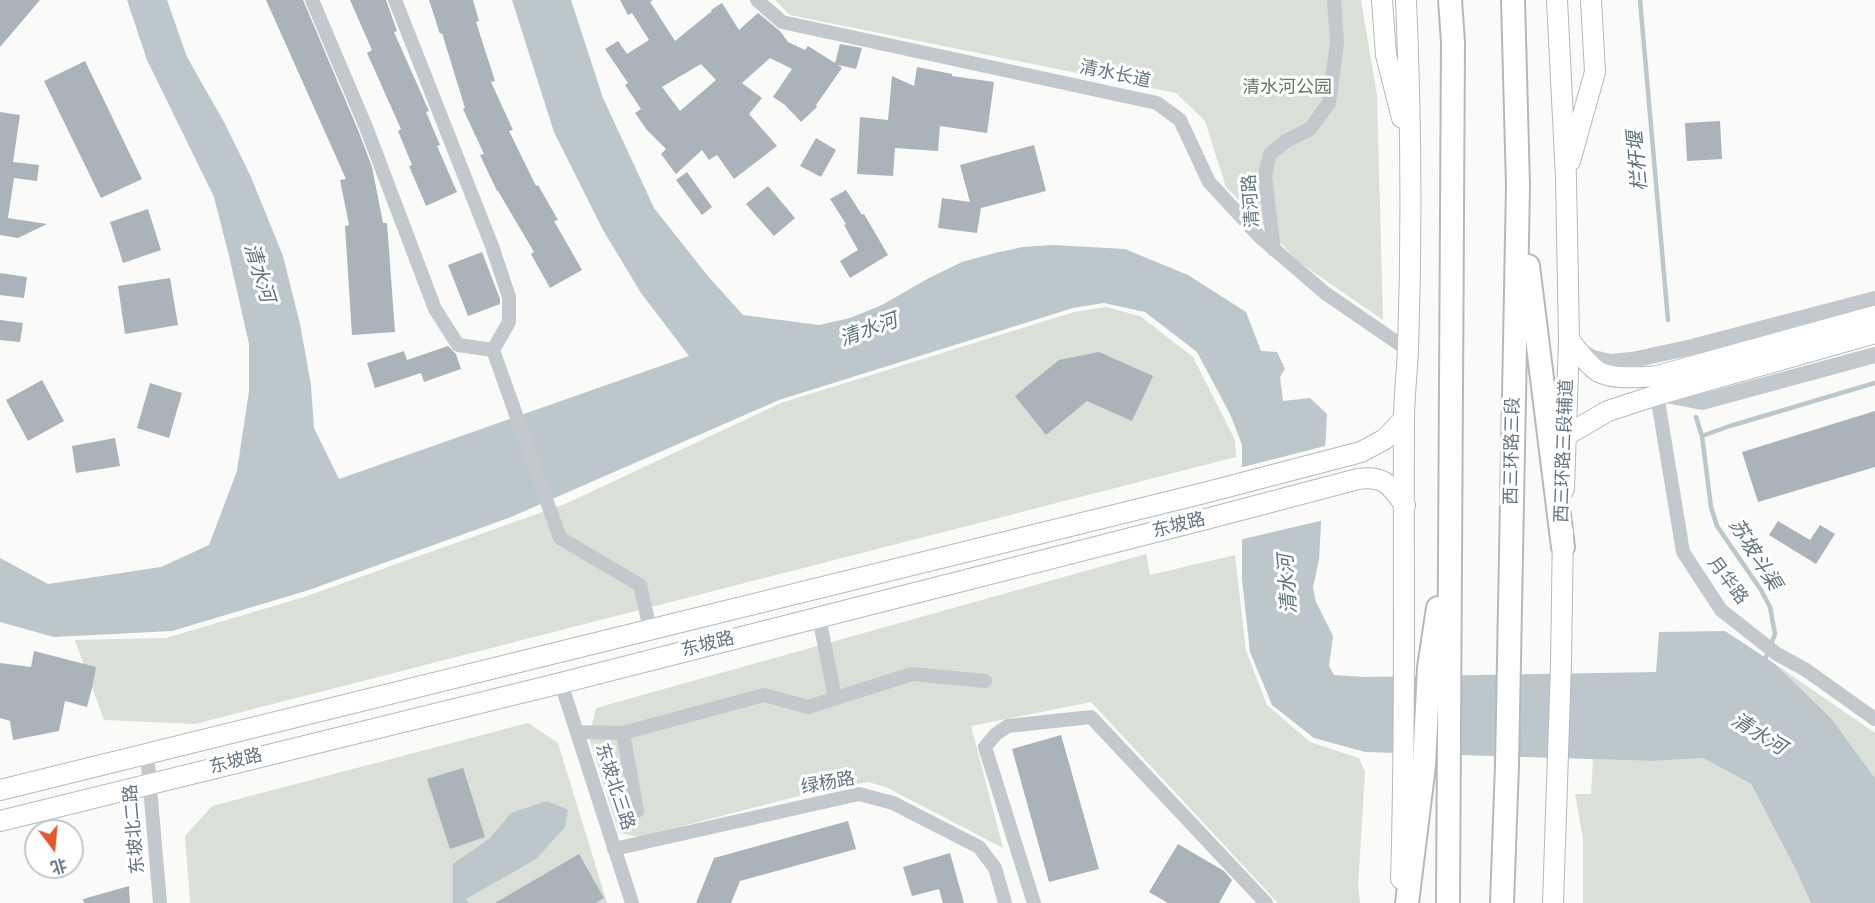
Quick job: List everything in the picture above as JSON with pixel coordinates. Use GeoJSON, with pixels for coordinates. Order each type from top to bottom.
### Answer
{"type":"FeatureCollection","features":[{"type":"Feature","properties":{"kind":"highway"},"geometry":{"type":"LineString","coordinates":[[1448,903],[1448,763],[1439,667],[1449,532],[1453,54],[1450,0]]}},
{"type":"Feature","properties":{"kind":"highway","name":"西三环路三段"},"geometry":{"type":"LineString","coordinates":[[1502,903],[1507,765],[1518,186],[1513,0]]}},
{"type":"Feature","properties":{"kind":"highway"},"geometry":{"type":"LineString","coordinates":[[1518,186],[1563,547]]}},
{"type":"Feature","properties":{"kind":"highway"},"geometry":{"type":"LineString","coordinates":[[1407,903],[1414,764],[1439,667]]}},
{"type":"Feature","properties":{"kind":"main road"},"geometry":{"type":"LineString","coordinates":[[1382,0],[1386,55],[1410,149]]}},
{"type":"Feature","properties":{"kind":"main road"},"geometry":{"type":"LineString","coordinates":[[1400,903],[1414,764],[1405,667],[1404,419],[1408,350],[1410,149],[1406,0]]}},
{"type":"Feature","properties":{"kind":"main road","name":"西三环路三段辅道"},"geometry":{"type":"LineString","coordinates":[[1553,903],[1561,664],[1564,436],[1574,345],[1557,0]]}},
{"type":"Feature","properties":{"kind":"main road"},"geometry":{"type":"LineString","coordinates":[[1566,178],[1595,72],[1591,0]]}},
{"type":"Feature","properties":{"kind":"main road"},"geometry":{"type":"LineString","coordinates":[[1574,345],[1600,372],[1627,378],[1657,376],[1875,316]]}},
{"type":"Feature","properties":{"kind":"main road"},"geometry":{"type":"LineString","coordinates":[[1564,436],[1608,411],[1875,333]]}},
{"type":"Feature","properties":{"kind":"main road","name":"东坡路"},"geometry":{"type":"LineString","coordinates":[[0,790],[1204,493],[1361,452],[1385,439],[1404,419]]}},
{"type":"Feature","properties":{"kind":"main road"},"geometry":{"type":"LineString","coordinates":[[1345,455],[1358,479]]}},
{"type":"Feature","properties":{"kind":"main road","name":"东坡路"},"geometry":{"type":"LineString","coordinates":[[0,821],[561,683],[1358,479],[1371,477],[1382,480],[1391,487],[1405,505]]}},
{"type":"Feature","properties":{"kind":"street"},"geometry":{"type":"LineString","coordinates":[[312,0],[366,127],[435,309],[458,345],[493,350]]}},
{"type":"Feature","properties":{"kind":"street"},"geometry":{"type":"LineString","coordinates":[[395,0],[492,246],[509,297],[509,322],[493,350],[560,538],[640,585],[650,628]]}},
{"type":"Feature","properties":{"kind":"street","name":"清水长道"},"geometry":{"type":"LineString","coordinates":[[757,0],[782,22],[1157,103],[1180,120],[1209,182],[1260,237],[1325,293],[1408,350]]}},
{"type":"Feature","properties":{"kind":"street","name":"清河路"},"geometry":{"type":"LineString","coordinates":[[1274,250],[1265,176],[1270,154],[1286,141],[1310,129],[1329,103],[1337,42],[1334,0]]}},
{"type":"Feature","properties":{"kind":"street"},"geometry":{"type":"LineString","coordinates":[[1574,345],[1593,358],[1611,362],[1632,360],[1692,347],[1875,299]]}},
{"type":"Feature","properties":{"kind":"street"},"geometry":{"type":"LineString","coordinates":[[1658,395],[1702,402],[1875,356]]}},
{"type":"Feature","properties":{"kind":"street","name":"月华路"},"geometry":{"type":"LineString","coordinates":[[1658,395],[1683,552],[1721,610],[1777,654],[1806,670],[1875,719]]}},
{"type":"Feature","properties":{"kind":"street"},"geometry":{"type":"LineString","coordinates":[[819,617],[835,698]]}},
{"type":"Feature","properties":{"kind":"street"},"geometry":{"type":"LineString","coordinates":[[577,732],[623,733],[764,695],[808,707],[912,674],[985,681]]}},
{"type":"Feature","properties":{"kind":"street","name":"东坡北三路"},"geometry":{"type":"LineString","coordinates":[[561,683],[632,903]]}},
{"type":"Feature","properties":{"kind":"street"},"geometry":{"type":"LineString","coordinates":[[1034,903],[985,747],[996,734],[1008,726],[1091,717],[1266,903]]}},
{"type":"Feature","properties":{"kind":"street"},"geometry":{"type":"LineString","coordinates":[[623,733],[637,811]]}},
{"type":"Feature","properties":{"kind":"street","name":"东坡北二路"},"geometry":{"type":"LineString","coordinates":[[147,753],[160,903]]}},
{"type":"Feature","properties":{"kind":"street","name":"绿杨路"},"geometry":{"type":"LineString","coordinates":[[614,849],[859,794],[893,803],[979,847],[995,868],[1005,903]]}},
{"type":"Feature","properties":{"kind":"green space","name":"清水河公园"},"geometry":{"type":"Polygon","coordinates":[[[775,0],[1361,0],[1377,95],[1383,320],[1299,262],[1226,187],[1205,121],[1176,93],[790,15],[775,0]]]}},
{"type":"Feature","properties":{"kind":"green space"},"geometry":{"type":"Polygon","coordinates":[[[1106,307],[1140,316],[1193,357],[1235,440],[1236,457],[195,724],[104,720],[75,640],[166,638],[304,597],[565,504],[781,403],[1074,312],[1106,307]]]}},
{"type":"Feature","properties":{"kind":"green space"},"geometry":{"type":"Polygon","coordinates":[[[1146,554],[1150,575],[1235,555],[1246,651],[1267,705],[1310,742],[1359,758],[1365,772],[1358,887],[1360,903],[1278,903],[1091,702],[971,726],[1003,848],[886,787],[868,782],[822,790],[640,837],[619,833],[589,738],[596,708],[1146,554]]]}},
{"type":"Feature","properties":{"kind":"green space"},"geometry":{"type":"Polygon","coordinates":[[[1775,664],[1875,733],[1875,778],[1831,718],[1775,664]]]}},
{"type":"Feature","properties":{"kind":"green space"},"geometry":{"type":"Polygon","coordinates":[[[528,723],[558,743],[607,903],[190,903],[185,836],[212,806],[528,723]]]}},
{"type":"Feature","properties":{"kind":"green space"},"geometry":{"type":"Polygon","coordinates":[[[1703,758],[1751,784],[1811,903],[1583,903],[1583,839],[1575,794],[1591,794],[1593,759],[1652,761],[1703,758]]]}},
{"type":"Feature","properties":{"kind":"water","name":"清水河"},"geometry":{"type":"Polygon","coordinates":[[[127,0],[167,0],[187,57],[224,122],[251,177],[283,256],[300,324],[311,385],[314,428],[339,479],[689,356],[641,293],[603,230],[554,132],[512,0],[571,0],[603,98],[654,208],[707,275],[743,315],[819,325],[850,318],[882,305],[962,262],[1023,247],[1053,245],[1125,249],[1188,275],[1246,312],[1261,351],[1277,352],[1285,369],[1280,377],[1283,401],[1310,398],[1327,414],[1319,560],[1313,587],[1316,602],[1333,636],[1329,666],[1334,675],[1364,677],[1656,672],[1659,632],[1725,631],[1775,664],[1831,718],[1875,778],[1875,903],[1811,903],[1751,784],[1703,758],[1652,761],[1365,752],[1314,738],[1272,705],[1250,652],[1242,579],[1242,445],[1231,416],[1197,352],[1145,312],[1104,303],[1073,308],[779,400],[511,517],[309,590],[172,631],[54,637],[0,622],[0,558],[48,584],[161,567],[209,545],[237,471],[249,391],[249,344],[230,260],[214,197],[147,60],[127,0]]]}},
{"type":"Feature","properties":{"kind":"water"},"geometry":{"type":"Polygon","coordinates":[[[547,801],[568,810],[565,827],[536,859],[466,899],[469,903],[453,903],[453,864],[490,838],[511,813],[547,801]]]}},
{"type":"Feature","properties":{"kind":"pier"},"geometry":{"type":"Polygon","coordinates":[[[1329,445],[1324,520],[1239,540],[1239,468],[1329,445]]]}},
{"type":"Feature","properties":{"kind":"building"},"geometry":{"type":"Polygon","coordinates":[[[0,0],[40,0],[0,47],[0,0]]]}},
{"type":"Feature","properties":{"kind":"building"},"geometry":{"type":"Polygon","coordinates":[[[266,0],[303,0],[358,130],[372,167],[383,223],[387,223],[395,332],[352,335],[345,226],[349,225],[340,180],[346,179],[266,0]]]}},
{"type":"Feature","properties":{"kind":"building"},"geometry":{"type":"Polygon","coordinates":[[[350,0],[386,0],[397,31],[394,32],[429,111],[426,112],[440,145],[437,146],[457,192],[426,206],[409,166],[412,165],[398,131],[401,129],[367,53],[372,50],[350,0]]]}},
{"type":"Feature","properties":{"kind":"building"},"geometry":{"type":"Polygon","coordinates":[[[429,0],[473,0],[479,21],[476,22],[495,81],[491,82],[513,130],[509,131],[536,186],[538,185],[558,220],[554,221],[582,270],[550,288],[531,254],[534,252],[497,191],[480,155],[484,154],[463,109],[465,108],[442,33],[440,34],[429,0]]]}},
{"type":"Feature","properties":{"kind":"building"},"geometry":{"type":"Polygon","coordinates":[[[620,0],[653,0],[650,2],[675,41],[722,3],[739,30],[758,13],[780,31],[788,42],[805,50],[808,46],[835,63],[840,44],[862,48],[856,69],[838,65],[842,68],[816,105],[817,107],[801,122],[785,105],[773,97],[792,69],[770,58],[742,83],[762,98],[749,114],[777,146],[734,179],[717,155],[709,160],[702,150],[676,174],[661,154],[666,149],[647,130],[635,113],[641,109],[625,85],[628,83],[605,49],[618,41],[627,54],[649,40],[632,13],[628,15],[620,0]],[[701,64],[662,87],[680,111],[716,80],[701,64]]]}},
{"type":"Feature","properties":{"kind":"building"},"geometry":{"type":"Polygon","coordinates":[[[85,61],[142,179],[101,198],[44,81],[85,61]]]}},
{"type":"Feature","properties":{"kind":"building"},"geometry":{"type":"Polygon","coordinates":[[[917,67],[952,74],[952,76],[994,82],[987,133],[940,126],[938,151],[895,148],[893,176],[857,174],[860,117],[888,120],[892,76],[914,86],[917,67]]]}},
{"type":"Feature","properties":{"kind":"building"},"geometry":{"type":"Polygon","coordinates":[[[0,112],[20,115],[13,162],[39,165],[37,181],[14,178],[8,218],[47,224],[18,238],[0,235],[0,112]]]}},
{"type":"Feature","properties":{"kind":"building"},"geometry":{"type":"Polygon","coordinates":[[[1720,121],[1722,159],[1687,161],[1685,123],[1720,121]]]}},
{"type":"Feature","properties":{"kind":"building"},"geometry":{"type":"Polygon","coordinates":[[[816,138],[836,150],[821,177],[800,166],[816,138]]]}},
{"type":"Feature","properties":{"kind":"building"},"geometry":{"type":"Polygon","coordinates":[[[1034,145],[1046,191],[981,208],[977,233],[938,228],[942,198],[970,202],[960,165],[1034,145]]]}},
{"type":"Feature","properties":{"kind":"building"},"geometry":{"type":"Polygon","coordinates":[[[687,172],[712,207],[702,215],[676,180],[687,172]]]}},
{"type":"Feature","properties":{"kind":"building"},"geometry":{"type":"Polygon","coordinates":[[[768,186],[795,218],[774,236],[746,204],[768,186]]]}},
{"type":"Feature","properties":{"kind":"building"},"geometry":{"type":"Polygon","coordinates":[[[846,190],[862,215],[864,214],[888,255],[850,278],[840,261],[858,250],[844,225],[846,224],[830,199],[846,190]]]}},
{"type":"Feature","properties":{"kind":"building"},"geometry":{"type":"Polygon","coordinates":[[[148,209],[161,250],[123,263],[110,222],[148,209]]]}},
{"type":"Feature","properties":{"kind":"building"},"geometry":{"type":"Polygon","coordinates":[[[482,252],[500,304],[468,316],[448,265],[482,252]]]}},
{"type":"Feature","properties":{"kind":"building"},"geometry":{"type":"Polygon","coordinates":[[[0,273],[27,277],[24,298],[0,295],[0,273]]]}},
{"type":"Feature","properties":{"kind":"building"},"geometry":{"type":"Polygon","coordinates":[[[170,278],[178,325],[125,334],[118,286],[170,278]]]}},
{"type":"Feature","properties":{"kind":"building"},"geometry":{"type":"Polygon","coordinates":[[[0,320],[23,323],[20,342],[0,340],[0,320]]]}},
{"type":"Feature","properties":{"kind":"building"},"geometry":{"type":"Polygon","coordinates":[[[448,346],[456,354],[461,369],[424,382],[421,373],[375,388],[367,363],[404,351],[407,360],[448,346]]]}},
{"type":"Feature","properties":{"kind":"building"},"geometry":{"type":"Polygon","coordinates":[[[1099,352],[1153,376],[1132,421],[1087,401],[1046,435],[1015,396],[1059,360],[1099,352]]]}},
{"type":"Feature","properties":{"kind":"building"},"geometry":{"type":"Polygon","coordinates":[[[42,380],[64,421],[28,441],[6,400],[42,380]]]}},
{"type":"Feature","properties":{"kind":"building"},"geometry":{"type":"Polygon","coordinates":[[[150,383],[182,393],[169,438],[137,428],[150,383]]]}},
{"type":"Feature","properties":{"kind":"building"},"geometry":{"type":"Polygon","coordinates":[[[1875,411],[1875,467],[1758,502],[1742,452],[1875,411]]]}},
{"type":"Feature","properties":{"kind":"building"},"geometry":{"type":"Polygon","coordinates":[[[115,438],[120,466],[76,473],[72,446],[115,438]]]}},
{"type":"Feature","properties":{"kind":"building"},"geometry":{"type":"Polygon","coordinates":[[[1778,521],[1810,540],[1820,525],[1835,534],[1816,564],[1769,535],[1778,521]]]}},
{"type":"Feature","properties":{"kind":"building"},"geometry":{"type":"Polygon","coordinates":[[[34,651],[96,667],[92,688],[87,707],[65,701],[59,731],[13,740],[10,721],[0,718],[0,663],[31,667],[34,651]]]}},
{"type":"Feature","properties":{"kind":"building"},"geometry":{"type":"Polygon","coordinates":[[[1061,735],[1099,869],[1049,882],[1012,749],[1061,735]]]}},
{"type":"Feature","properties":{"kind":"building"},"geometry":{"type":"Polygon","coordinates":[[[463,768],[485,837],[450,849],[427,779],[463,768]]]}},
{"type":"Feature","properties":{"kind":"building"},"geometry":{"type":"Polygon","coordinates":[[[848,821],[856,849],[740,881],[731,903],[696,903],[714,858],[848,821]]]}},
{"type":"Feature","properties":{"kind":"building"},"geometry":{"type":"Polygon","coordinates":[[[1178,844],[1224,871],[1232,880],[1219,903],[1168,903],[1149,892],[1178,844]]]}},
{"type":"Feature","properties":{"kind":"building"},"geometry":{"type":"Polygon","coordinates":[[[950,853],[964,903],[943,903],[939,889],[912,896],[903,867],[950,853]]]}},
{"type":"Feature","properties":{"kind":"building"},"geometry":{"type":"Polygon","coordinates":[[[579,854],[604,898],[596,903],[495,903],[579,854]]]}},
{"type":"Feature","properties":{"kind":"building"},"geometry":{"type":"Polygon","coordinates":[[[129,886],[130,903],[84,903],[83,899],[129,886]]]}},
{"type":"Feature","properties":{"kind":"waterway","name":"栏杆堰"},"geometry":{"type":"LineString","coordinates":[[1640,0],[1668,320]]}},
{"type":"Feature","properties":{"kind":"waterway","name":"苏坡斗渠"},"geometry":{"type":"LineString","coordinates":[[1764,662],[1775,634],[1770,607],[1717,526],[1711,507],[1702,436],[1875,383]]}},
{"type":"Feature","properties":{"kind":"waterway","name":"栏杆堰"},"geometry":{"type":"LineString","coordinates":[[1696,417],[1702,436]]}}]}
